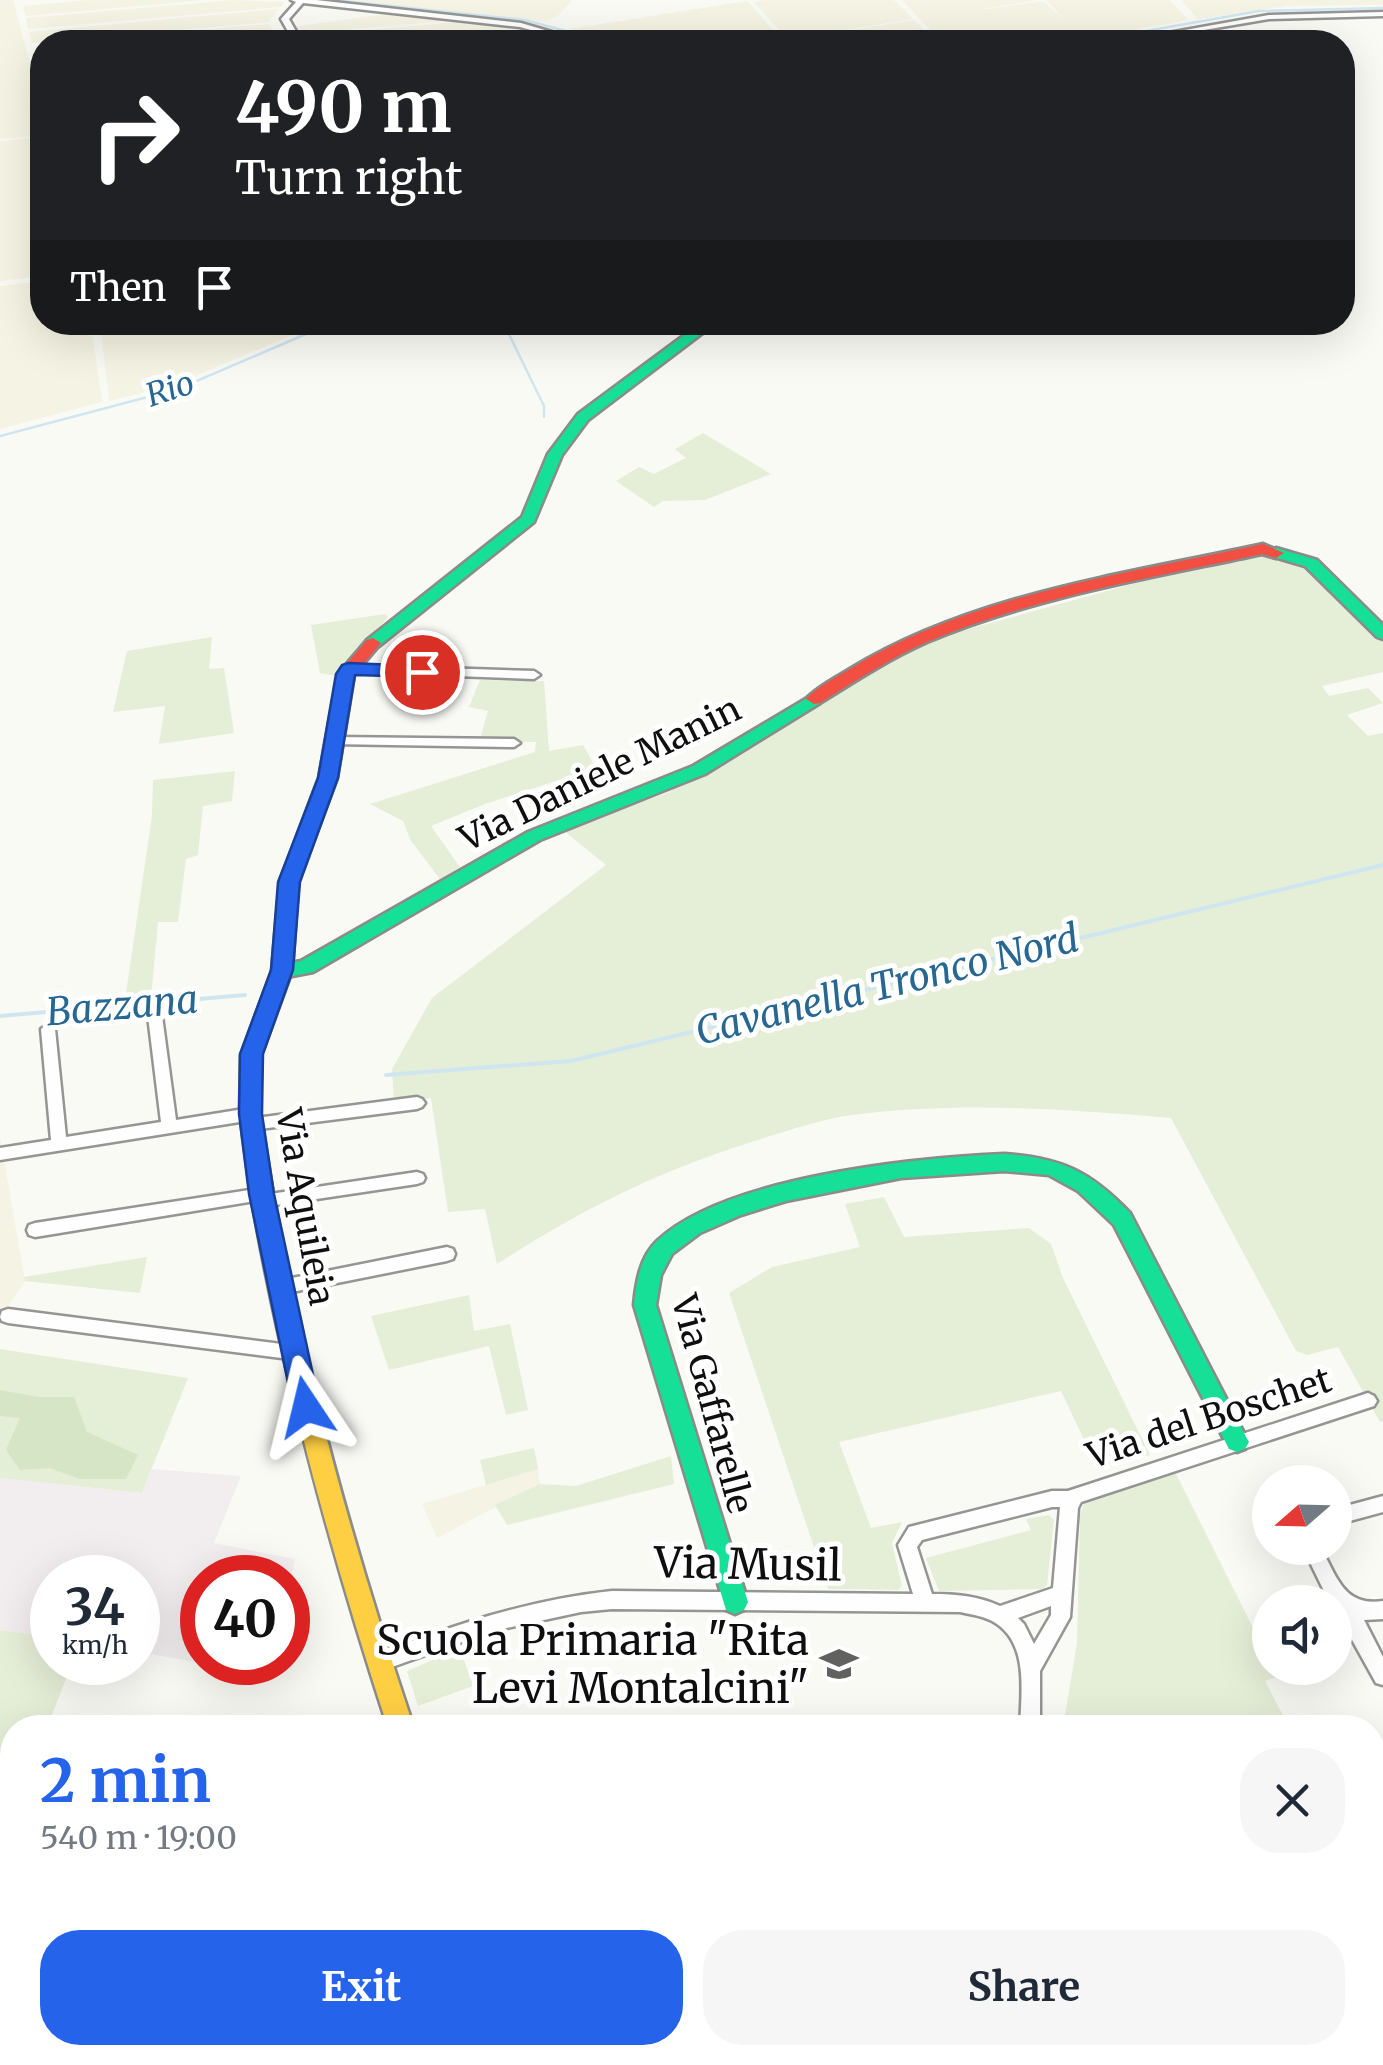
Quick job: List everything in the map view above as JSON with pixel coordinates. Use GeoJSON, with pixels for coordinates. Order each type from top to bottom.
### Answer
{"type":"FeatureCollection","features":[{"type":"Feature","properties":{"kind":"street"},"geometry":{"type":"LineString","coordinates":[[291,30],[285,20],[298,0],[538,30]]}},
{"type":"Feature","properties":{"kind":"street"},"geometry":{"type":"LineString","coordinates":[[1193,30],[1269,17],[1383,14]]}},
{"type":"Feature","properties":{"kind":"street"},"geometry":{"type":"LineString","coordinates":[[348,669],[373,643],[529,519],[560,445],[586,415],[694,335]]}},
{"type":"Feature","properties":{"kind":"street","name":"Via Daniele Manin"},"geometry":{"type":"LineString","coordinates":[[282,970],[306,966],[534,836],[700,770],[881,658],[991,616],[1085,589],[1263,549],[1292,554],[1311,563],[1383,634]]}},
{"type":"Feature","properties":{"kind":"street"},"geometry":{"type":"LineString","coordinates":[[348,669],[534,675]]}},
{"type":"Feature","properties":{"kind":"street","name":"Via Aquileia"},"geometry":{"type":"LineString","coordinates":[[348,669],[342,685],[328,778],[289,882],[282,970],[251,1054],[251,1119],[262,1198],[311,1434],[348,1572],[397,1715]]}},
{"type":"Feature","properties":{"kind":"street"},"geometry":{"type":"LineString","coordinates":[[336,740],[514,744]]}},
{"type":"Feature","properties":{"kind":"street"},"geometry":{"type":"LineString","coordinates":[[155,1016],[169,1127]]}},
{"type":"Feature","properties":{"kind":"street"},"geometry":{"type":"LineString","coordinates":[[48,1029],[59,1145]]}},
{"type":"Feature","properties":{"kind":"street"},"geometry":{"type":"LineString","coordinates":[[1,1154],[169,1127],[416,1103]]}},
{"type":"Feature","properties":{"kind":"street","name":"Via Gaffarelle"},"geometry":{"type":"LineString","coordinates":[[735,1602],[646,1306],[647,1282],[668,1243],[719,1216],[798,1192],[893,1171],[1000,1162],[1042,1166],[1069,1174],[1103,1198],[1122,1219],[1237,1442]]}},
{"type":"Feature","properties":{"kind":"street"},"geometry":{"type":"LineString","coordinates":[[35,1230],[417,1178]]}},
{"type":"Feature","properties":{"kind":"street"},"geometry":{"type":"LineString","coordinates":[[282,1287],[448,1254]]}},
{"type":"Feature","properties":{"kind":"street"},"geometry":{"type":"LineString","coordinates":[[8,1316],[297,1353]]}},
{"type":"Feature","properties":{"kind":"street","name":"Via del Boschet"},"geometry":{"type":"LineString","coordinates":[[925,1602],[908,1555],[907,1545],[916,1533],[1052,1499],[1072,1499],[1368,1401]]}},
{"type":"Feature","properties":{"kind":"street","name":"Via del Boschet"},"geometry":{"type":"LineString","coordinates":[[1032,1668],[1060,1617],[1072,1499]]}},
{"type":"Feature","properties":{"kind":"street"},"geometry":{"type":"LineString","coordinates":[[1352,1512],[1383,1504]]}},
{"type":"Feature","properties":{"kind":"street"},"geometry":{"type":"LineString","coordinates":[[1030,1715],[1032,1668],[1024,1638],[1002,1614],[1061,1594]]}},
{"type":"Feature","properties":{"kind":"street","name":"Via Musil"},"geometry":{"type":"LineString","coordinates":[[378,1664],[469,1627],[560,1604],[612,1600],[925,1602],[982,1606],[1002,1614]]}},
{"type":"Feature","properties":{"kind":"street"},"geometry":{"type":"LineString","coordinates":[[1352,1610],[1383,1610]]}},
{"type":"Feature","properties":{"kind":"street"},"geometry":{"type":"LineString","coordinates":[[1352,1610],[1358,1632],[1383,1676]]}},
{"type":"Feature","properties":{"kind":"shaded area"},"geometry":{"type":"Polygon","coordinates":[[[0,0],[13,0],[30,63],[30,136],[0,139],[0,0]]]}},
{"type":"Feature","properties":{"kind":"shaded area"},"geometry":{"type":"Polygon","coordinates":[[[88,0],[205,0],[26,16],[23,6],[88,0]]]}},
{"type":"Feature","properties":{"kind":"shaded area"},"geometry":{"type":"Polygon","coordinates":[[[233,0],[284,2],[281,7],[28,29],[26,18],[233,0]]]}},
{"type":"Feature","properties":{"kind":"shaded area"},"geometry":{"type":"Polygon","coordinates":[[[346,0],[572,0],[558,16],[545,22],[346,0]]]}},
{"type":"Feature","properties":{"kind":"shaded area"},"geometry":{"type":"Polygon","coordinates":[[[894,0],[913,19],[844,30],[779,30],[754,2],[894,0]]]}},
{"type":"Feature","properties":{"kind":"shaded area"},"geometry":{"type":"Polygon","coordinates":[[[902,0],[1038,0],[958,13],[1043,1],[1064,19],[1046,0],[1170,0],[1188,20],[1132,30],[930,30],[902,0]]]}},
{"type":"Feature","properties":{"kind":"shaded area"},"geometry":{"type":"Polygon","coordinates":[[[1181,0],[1383,0],[1383,5],[1287,6],[1198,19],[1181,0]]]}},
{"type":"Feature","properties":{"kind":"shaded area"},"geometry":{"type":"Polygon","coordinates":[[[748,1],[773,30],[572,30],[569,29],[748,1]]]}},
{"type":"Feature","properties":{"kind":"shaded area"},"geometry":{"type":"Polygon","coordinates":[[[278,9],[269,22],[179,30],[51,30],[278,9]]]}},
{"type":"Feature","properties":{"kind":"shaded area"},"geometry":{"type":"Polygon","coordinates":[[[389,14],[448,21],[341,30],[290,27],[389,14]]]}},
{"type":"Feature","properties":{"kind":"shaded area"},"geometry":{"type":"Polygon","coordinates":[[[914,20],[925,30],[851,30],[914,20]]]}},
{"type":"Feature","properties":{"kind":"shaded area"},"geometry":{"type":"Polygon","coordinates":[[[458,22],[520,29],[511,30],[365,30],[458,22]]]}},
{"type":"Feature","properties":{"kind":"shaded area"},"geometry":{"type":"Polygon","coordinates":[[[269,24],[272,30],[199,30],[269,24]]]}},
{"type":"Feature","properties":{"kind":"shaded area"},"geometry":{"type":"Polygon","coordinates":[[[30,138],[30,277],[0,281],[0,141],[30,138]]]}},
{"type":"Feature","properties":{"kind":"shaded area"},"geometry":{"type":"Polygon","coordinates":[[[30,282],[30,335],[93,335],[102,402],[0,429],[0,286],[30,282]]]}},
{"type":"Feature","properties":{"kind":"shaded area"},"geometry":{"type":"Polygon","coordinates":[[[101,335],[292,335],[171,386],[109,401],[101,335]]]}},
{"type":"Feature","properties":{"kind":"shaded area"},"geometry":{"type":"Polygon","coordinates":[[[0,1137],[25,1281],[0,1318],[0,1137]]]}},
{"type":"Feature","properties":{"kind":"shaded area"},"geometry":{"type":"Polygon","coordinates":[[[152,1469],[241,1476],[214,1543],[275,1555],[180,1555],[180,1659],[160,1656],[160,1555],[30,1555],[30,1634],[0,1630],[0,1478],[142,1493],[152,1469]]]}},
{"type":"Feature","properties":{"kind":"shaded area"},"geometry":{"type":"Polygon","coordinates":[[[538,1469],[540,1484],[437,1538],[422,1504],[538,1469]]]}},
{"type":"Feature","properties":{"kind":"green space"},"geometry":{"type":"Polygon","coordinates":[[[703,433],[771,474],[705,500],[663,501],[654,507],[616,481],[639,467],[654,474],[686,458],[675,449],[703,433]]]}},
{"type":"Feature","properties":{"kind":"green space"},"geometry":{"type":"Polygon","coordinates":[[[1264,554],[1290,556],[1307,567],[1383,641],[1383,672],[1322,686],[1329,696],[1368,688],[1383,703],[1347,715],[1368,736],[1383,733],[1383,1421],[1380,1422],[1338,1347],[1307,1355],[1296,1351],[1171,1118],[972,1107],[830,1119],[658,1176],[594,1207],[497,1264],[485,1209],[448,1212],[431,1098],[394,1102],[392,1069],[432,998],[606,865],[563,830],[664,794],[713,768],[850,680],[943,636],[1194,567],[1264,554]]]}},
{"type":"Feature","properties":{"kind":"green space"},"geometry":{"type":"Polygon","coordinates":[[[385,614],[388,617],[336,676],[320,673],[311,625],[385,614]]]}},
{"type":"Feature","properties":{"kind":"green space"},"geometry":{"type":"Polygon","coordinates":[[[212,637],[209,669],[224,668],[234,733],[159,744],[165,706],[113,712],[127,651],[212,637]]]}},
{"type":"Feature","properties":{"kind":"green space"},"geometry":{"type":"Polygon","coordinates":[[[480,680],[544,681],[549,751],[583,745],[596,768],[431,826],[460,867],[440,879],[411,841],[403,821],[370,804],[535,752],[536,742],[479,742],[488,711],[469,707],[480,680]]]}},
{"type":"Feature","properties":{"kind":"green space"},"geometry":{"type":"Polygon","coordinates":[[[235,771],[232,801],[203,806],[198,855],[186,859],[178,922],[158,922],[151,998],[125,1000],[152,816],[153,780],[235,771]]]}},
{"type":"Feature","properties":{"kind":"green space"},"geometry":{"type":"Polygon","coordinates":[[[884,1197],[904,1237],[1029,1228],[1051,1244],[1063,1278],[1150,1455],[1097,1467],[1061,1391],[839,1442],[871,1528],[902,1522],[892,1543],[902,1586],[898,1590],[828,1589],[729,1293],[772,1267],[860,1247],[845,1204],[884,1197]]]}},
{"type":"Feature","properties":{"kind":"green space"},"geometry":{"type":"Polygon","coordinates":[[[147,1257],[140,1293],[25,1281],[24,1277],[147,1257]]]}},
{"type":"Feature","properties":{"kind":"green space"},"geometry":{"type":"Polygon","coordinates":[[[469,1295],[474,1331],[510,1324],[528,1410],[506,1415],[489,1346],[389,1370],[371,1316],[469,1295]]]}},
{"type":"Feature","properties":{"kind":"green space"},"geometry":{"type":"Polygon","coordinates":[[[0,1349],[188,1378],[142,1493],[0,1478],[0,1349]]]}},
{"type":"Feature","properties":{"kind":"green space"},"geometry":{"type":"Polygon","coordinates":[[[0,1390],[39,1397],[74,1397],[87,1432],[138,1455],[126,1479],[80,1479],[50,1468],[20,1470],[6,1450],[20,1418],[0,1416],[0,1390]]]}},
{"type":"Feature","properties":{"kind":"green space"},"geometry":{"type":"Polygon","coordinates":[[[534,1448],[538,1469],[486,1485],[480,1460],[534,1448]]]}},
{"type":"Feature","properties":{"kind":"green space"},"geometry":{"type":"Polygon","coordinates":[[[671,1456],[674,1484],[507,1525],[495,1505],[540,1484],[576,1486],[671,1456]]]}},
{"type":"Feature","properties":{"kind":"green space"},"geometry":{"type":"Polygon","coordinates":[[[1175,1472],[1252,1626],[1252,1685],[1267,1685],[1283,1715],[1065,1715],[1077,1643],[1080,1516],[1085,1500],[1175,1472]]]}},
{"type":"Feature","properties":{"kind":"green space"},"geometry":{"type":"Polygon","coordinates":[[[1049,1515],[1054,1520],[1047,1585],[1043,1589],[939,1591],[926,1558],[1031,1530],[1026,1519],[1049,1515]]]}},
{"type":"Feature","properties":{"kind":"green space"},"geometry":{"type":"Polygon","coordinates":[[[0,1630],[30,1634],[30,1685],[64,1685],[52,1715],[0,1715],[0,1630]]]}},
{"type":"Feature","properties":{"kind":"green space"},"geometry":{"type":"Polygon","coordinates":[[[460,1648],[473,1686],[418,1706],[407,1671],[460,1648]]]}},
{"type":"Feature","properties":{"kind":"waterway"},"geometry":{"type":"LineString","coordinates":[[334,0],[525,20],[562,30]]}},
{"type":"Feature","properties":{"kind":"waterway","name":"Rio"},"geometry":{"type":"LineString","coordinates":[[1152,30],[1259,11],[1383,8]]}},
{"type":"Feature","properties":{"kind":"waterway","name":"Rio"},"geometry":{"type":"LineString","coordinates":[[0,436],[178,389],[304,335]]}},
{"type":"Feature","properties":{"kind":"waterway","name":"Bazzana"},"geometry":{"type":"LineString","coordinates":[[509,335],[544,406],[544,417]]}},
{"type":"Feature","properties":{"kind":"waterway","name":"Cavanella Tronco Nord"},"geometry":{"type":"LineString","coordinates":[[386,1075],[571,1061],[1383,865]]}},
{"type":"Feature","properties":{"kind":"waterway","name":"Bazzana"},"geometry":{"type":"LineString","coordinates":[[0,1016],[245,995]]}},
{"type":"Feature","properties":{"kind":"traffic: fast"},"geometry":{"type":"LineString","coordinates":[[373,643],[529,519],[555,454],[583,417],[693,335]]}},
{"type":"Feature","properties":{"kind":"traffic: fast"},"geometry":{"type":"LineString","coordinates":[[1276,553],[1311,563],[1383,634]]}},
{"type":"Feature","properties":{"kind":"traffic: fast"},"geometry":{"type":"LineString","coordinates":[[282,971],[306,967],[534,836],[699,770],[814,699]]}},
{"type":"Feature","properties":{"kind":"traffic: fast"},"geometry":{"type":"LineString","coordinates":[[735,1602],[645,1305],[652,1268],[664,1248],[692,1227],[734,1208],[843,1180],[956,1164],[1040,1165],[1075,1178],[1122,1219],[1237,1442]]}},
{"type":"Feature","properties":{"kind":"traffic: slow"},"geometry":{"type":"LineString","coordinates":[[261,1188],[287,1325],[319,1461],[397,1715]]}},
{"type":"Feature","properties":{"kind":"traffic: jam"},"geometry":{"type":"LineString","coordinates":[[814,699],[879,659],[922,639],[1016,606],[1263,549],[1276,553]]}},
{"type":"Feature","properties":{"kind":"traffic: jam"},"geometry":{"type":"LineString","coordinates":[[261,1188],[250,1114],[251,1055],[282,971],[289,882],[328,778],[346,674],[373,643]]}},
{"type":"Feature","properties":{"kind":"place","name":"Scuola Primaria \"Rita Levi Montalcini\""},"geometry":{"type":"Point","coordinates":[839,1664]}},
{"type":"Feature","properties":{"kind":"route"},"geometry":{"type":"LineString","coordinates":[[306,1407],[262,1194],[250,1114],[251,1054],[282,970],[289,882],[328,778],[342,685],[348,669],[422,672]]}}]}
